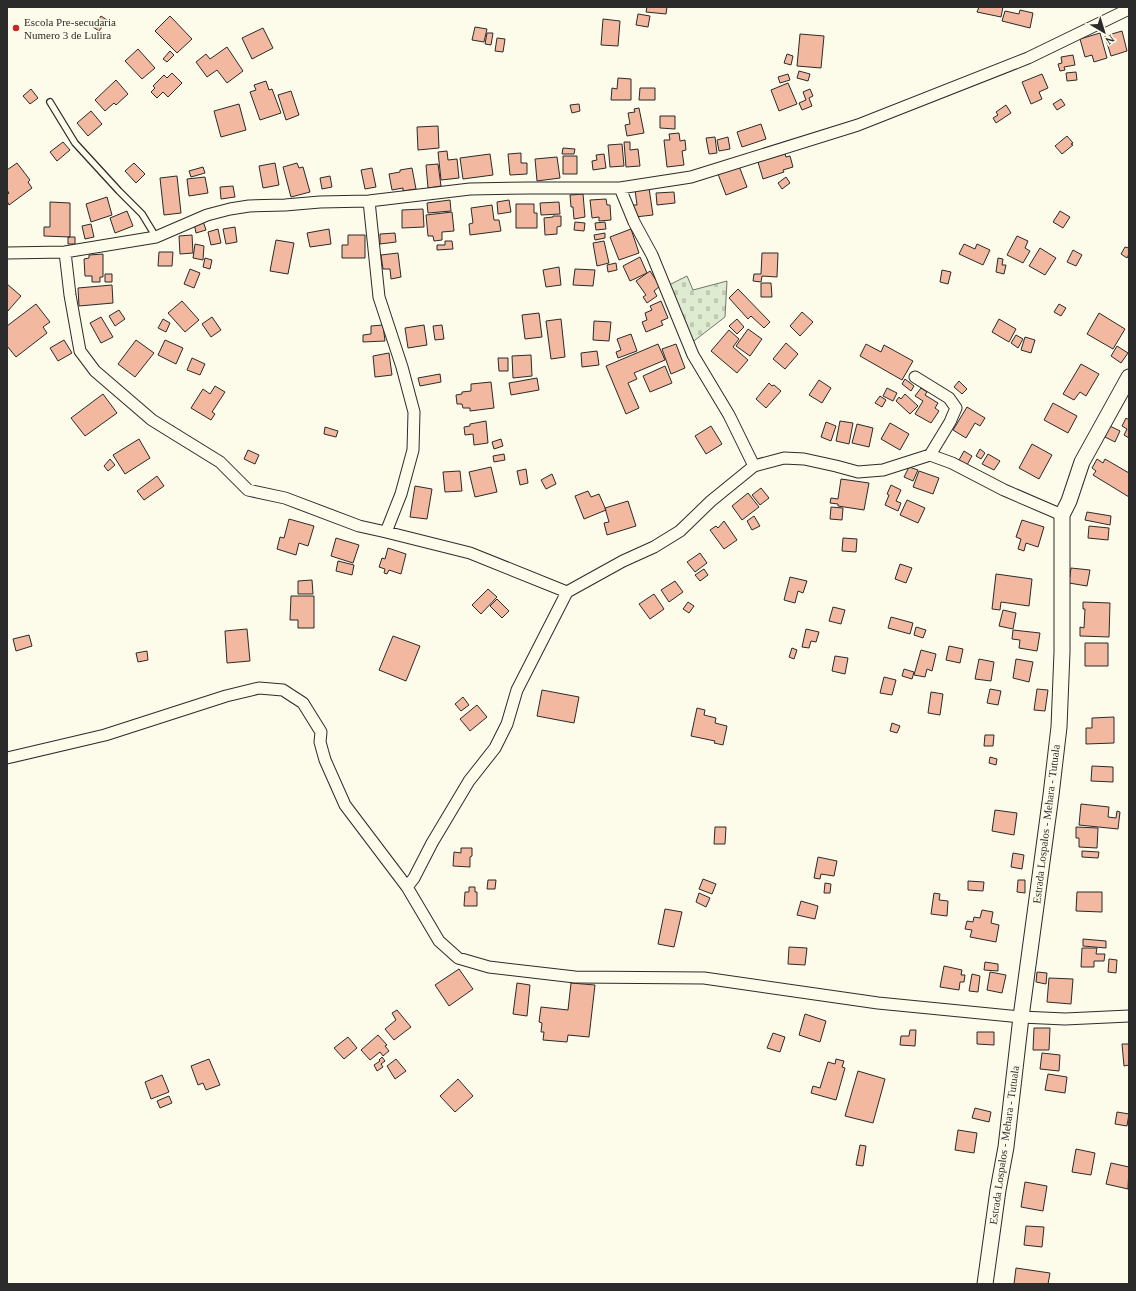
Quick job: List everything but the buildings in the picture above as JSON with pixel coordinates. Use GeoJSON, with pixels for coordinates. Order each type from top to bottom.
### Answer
{"type":"FeatureCollection","features":[{"type":"Feature","properties":{"kind":"main road","name":"Estrada Lospalos - Mehara - Tutuala"},"geometry":{"type":"LineString","coordinates":[[985,1284],[998,1190],[1006,1147],[1021,1017],[1059,727],[1062,652],[1062,514],[1069,500],[1082,462],[1129,377]]}},
{"type":"Feature","properties":{"kind":"street"},"geometry":{"type":"LineString","coordinates":[[7,253],[64,252],[156,237],[207,215],[230,209],[320,202],[370,201],[470,189],[620,188],[691,177],[858,125],[1028,58],[1129,9]]}},
{"type":"Feature","properties":{"kind":"street"},"geometry":{"type":"LineString","coordinates":[[620,188],[634,222],[652,255],[693,355],[729,415],[754,466]]}},
{"type":"Feature","properties":{"kind":"street"},"geometry":{"type":"LineString","coordinates":[[370,201],[379,297],[402,367],[414,412],[413,450],[401,494],[386,532]]}},
{"type":"Feature","properties":{"kind":"street"},"geometry":{"type":"LineString","coordinates":[[64,252],[80,351],[95,371],[152,420],[220,462],[248,490],[285,498],[359,526],[470,553],[567,592]]}},
{"type":"Feature","properties":{"kind":"street"},"geometry":{"type":"LineString","coordinates":[[915,377],[949,398],[956,408],[950,422],[930,455]]}},
{"type":"Feature","properties":{"kind":"street"},"geometry":{"type":"LineString","coordinates":[[408,888],[432,843],[469,781],[495,748],[506,724],[518,690],[567,592],[623,561],[654,547],[680,531],[711,501],[754,466],[784,458],[810,461],[858,472],[883,470],[930,455],[952,463],[1004,490],[1062,514]]}},
{"type":"Feature","properties":{"kind":"street"},"geometry":{"type":"LineString","coordinates":[[7,758],[105,735],[226,696],[259,688],[283,690],[304,703],[321,732],[320,742],[325,760],[346,805],[408,888],[439,941],[458,958],[489,967],[575,977],[704,978],[878,1003],[1021,1017],[1065,1019],[1129,1016]]}},
{"type":"Feature","properties":{"kind":"lane"},"geometry":{"type":"LineString","coordinates":[[50,102],[75,143],[142,214],[156,237]]}},
{"type":"Feature","properties":{"kind":"green space"},"geometry":{"type":"Polygon","coordinates":[[[687,276],[693,290],[727,281],[725,317],[690,344],[669,285],[687,276]]]}},
{"type":"Feature","properties":{"kind":"place","name":"Escola Pre-secudaria Numero 3 de Lulira"},"geometry":{"type":"Point","coordinates":[16,28]}}]}
